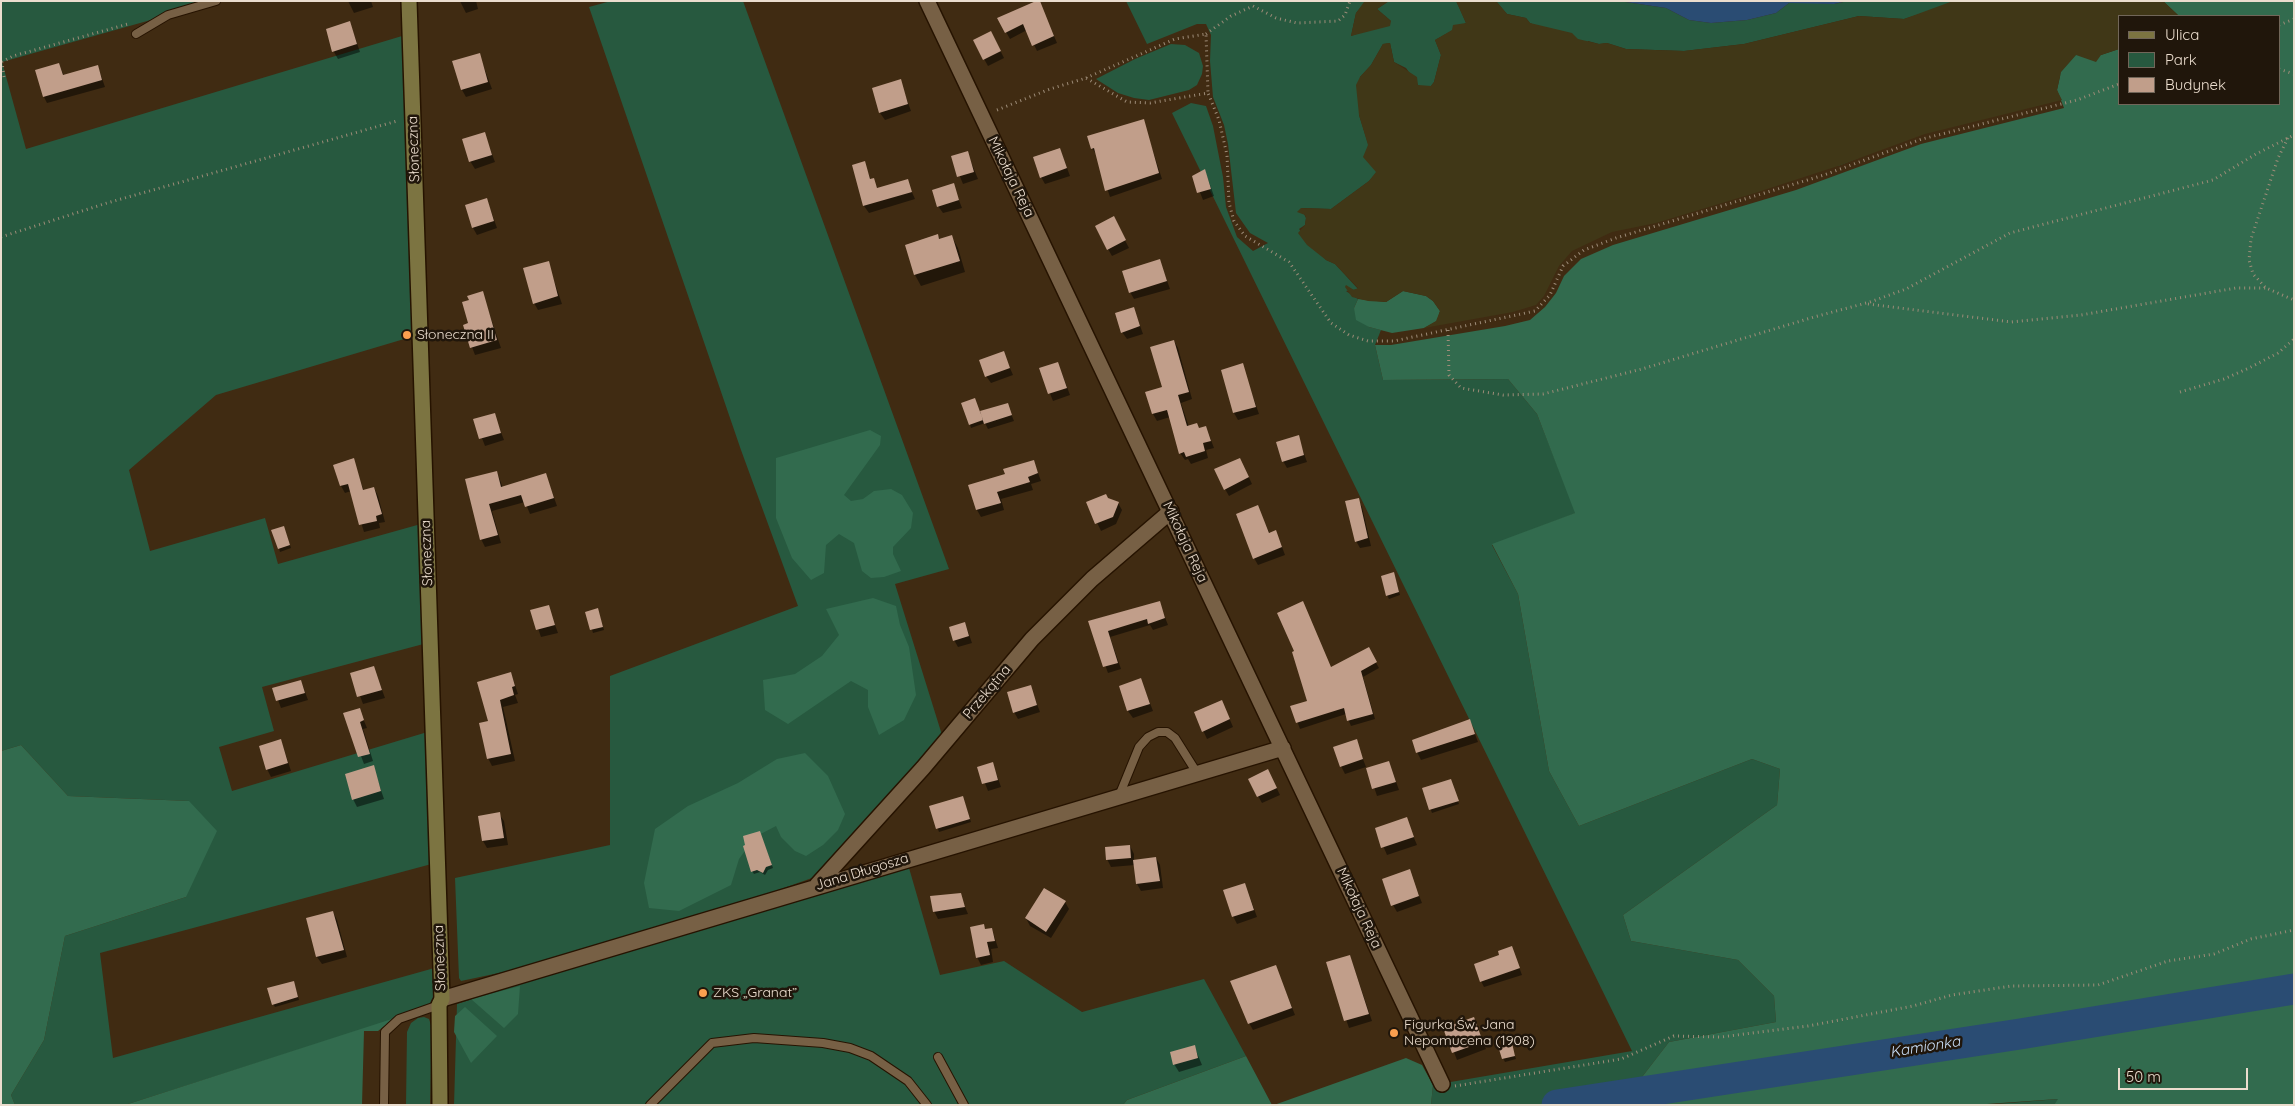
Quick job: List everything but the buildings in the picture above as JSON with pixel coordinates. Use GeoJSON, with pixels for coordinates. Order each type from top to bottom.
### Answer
{"type":"FeatureCollection","features":[{"type":"Feature","properties":{"kind":"street","name":"Słoneczna"},"geometry":{"type":"LineString","coordinates":[[409,1],[440,1002],[440,1105]]}},
{"type":"Feature","properties":{"kind":"street","name":"Mikołaja Reja"},"geometry":{"type":"LineString","coordinates":[[927,1],[1442,1084]]}},
{"type":"Feature","properties":{"kind":"street","name":"Przekątna"},"geometry":{"type":"LineString","coordinates":[[816,885],[923,768],[1032,639],[1092,579],[1171,511]]}},
{"type":"Feature","properties":{"kind":"street","name":"Jana Długosza"},"geometry":{"type":"LineString","coordinates":[[440,1002],[816,885],[1282,748]]}},
{"type":"Feature","properties":{"kind":"lane"},"geometry":{"type":"LineString","coordinates":[[136,34],[168,16],[216,1]]}},
{"type":"Feature","properties":{"kind":"lane"},"geometry":{"type":"LineString","coordinates":[[1119,796],[1140,747],[1148,737],[1158,732],[1167,732],[1175,738],[1197,773]]}},
{"type":"Feature","properties":{"kind":"lane"},"geometry":{"type":"LineString","coordinates":[[384,1105],[385,1032],[399,1019],[440,1002]]}},
{"type":"Feature","properties":{"kind":"lane"},"geometry":{"type":"LineString","coordinates":[[650,1105],[712,1043],[754,1038],[823,1043],[871,1056],[908,1081],[928,1105]]}},
{"type":"Feature","properties":{"kind":"lane"},"geometry":{"type":"LineString","coordinates":[[938,1057],[964,1105]]}},
{"type":"Feature","properties":{"kind":"path"},"geometry":{"type":"LineString","coordinates":[[982,116],[1050,89],[1086,78],[1175,39],[1206,34],[1231,16],[1253,6],[1276,18],[1297,23],[1338,21],[1345,15],[1350,1]]}},
{"type":"Feature","properties":{"kind":"path"},"geometry":{"type":"LineString","coordinates":[[2280,25],[2294,19]]}},
{"type":"Feature","properties":{"kind":"path"},"geometry":{"type":"LineString","coordinates":[[4,76],[2,62],[13,56],[131,24]]}},
{"type":"Feature","properties":{"kind":"path"},"geometry":{"type":"LineString","coordinates":[[1206,34],[1208,93],[1219,120],[1227,155],[1229,203],[1234,221],[1245,236],[1289,262],[1331,323],[1349,335],[1368,341],[1394,340],[1535,311],[1550,295],[1563,266],[1584,250],[1616,238],[1824,175],[1922,139],[2077,100],[2118,84]]}},
{"type":"Feature","properties":{"kind":"path"},"geometry":{"type":"LineString","coordinates":[[2280,69],[2294,74]]}},
{"type":"Feature","properties":{"kind":"path"},"geometry":{"type":"LineString","coordinates":[[1086,78],[1127,102],[1150,104],[1208,93]]}},
{"type":"Feature","properties":{"kind":"path"},"geometry":{"type":"LineString","coordinates":[[1,237],[186,180],[413,117]]}},
{"type":"Feature","properties":{"kind":"path"},"geometry":{"type":"LineString","coordinates":[[1448,330],[1449,375],[1461,388],[1503,395],[1530,396],[1642,369],[1814,316],[1865,303],[1906,289],[2010,233],[2056,219],[2213,180],[2294,135]]}},
{"type":"Feature","properties":{"kind":"path"},"geometry":{"type":"LineString","coordinates":[[2266,288],[2253,274],[2249,260],[2251,239],[2278,158],[2289,137]]}},
{"type":"Feature","properties":{"kind":"path"},"geometry":{"type":"LineString","coordinates":[[1865,303],[2011,322],[2082,316],[2236,288],[2266,288],[2294,300]]}},
{"type":"Feature","properties":{"kind":"path"},"geometry":{"type":"LineString","coordinates":[[2180,392],[2224,379],[2250,368],[2278,353],[2294,339]]}},
{"type":"Feature","properties":{"kind":"path"},"geometry":{"type":"LineString","coordinates":[[1442,1084],[1457,1086],[1621,1060],[1674,1036],[1721,1037],[1808,1026],[1913,1006],[1952,995],[2011,986],[2098,985],[2161,963],[2184,957],[2214,954],[2252,939],[2294,930]]}},
{"type":"Feature","properties":{"kind":"green space"},"geometry":{"type":"Polygon","coordinates":[[[1,1],[218,1],[2,62],[26,149],[412,33],[421,334],[216,395],[129,470],[150,551],[265,518],[278,564],[428,522],[431,642],[262,687],[274,731],[219,747],[232,791],[434,730],[439,862],[100,953],[113,1058],[438,967],[439,1005],[125,1105],[15,1105],[11,1095],[44,1040],[65,936],[186,897],[189,801],[68,796],[21,745],[1,751],[1,1]]]}},
{"type":"Feature","properties":{"kind":"green space"},"geometry":{"type":"Polygon","coordinates":[[[611,1],[743,1],[949,569],[895,584],[942,735],[812,878],[724,909],[513,970],[461,981],[459,978],[455,878],[610,845],[610,676],[798,606],[741,450],[589,7],[611,1]]]}},
{"type":"Feature","properties":{"kind":"green space"},"geometry":{"type":"Polygon","coordinates":[[[1126,1],[1367,1],[1356,13],[1351,36],[1391,21],[1377,9],[1389,1],[1456,1],[1459,7],[1466,23],[1435,40],[1441,55],[1434,82],[1431,86],[1421,87],[1418,85],[1406,68],[1394,62],[1390,43],[1383,44],[1371,65],[1360,77],[1359,115],[1377,172],[1369,181],[1331,209],[1301,208],[1306,218],[1305,225],[1299,229],[1326,260],[1335,264],[1358,289],[1346,291],[1358,299],[1354,308],[1369,327],[1381,330],[1375,345],[1383,380],[1508,379],[1537,414],[1576,513],[1492,545],[1518,594],[1549,771],[1579,826],[1752,759],[1780,769],[1777,805],[1623,915],[1631,941],[1738,960],[1774,996],[1776,1022],[1669,1042],[1632,1090],[1656,1105],[1431,1105],[1433,1085],[1632,1051],[1172,113],[1191,103],[1206,106],[1213,126],[1223,177],[1226,207],[1237,237],[1253,251],[1268,243],[1250,233],[1236,213],[1228,144],[1224,125],[1213,97],[1210,61],[1211,35],[1206,24],[1197,24],[1147,44],[1126,1]]]}},
{"type":"Feature","properties":{"kind":"green space"},"geometry":{"type":"Polygon","coordinates":[[[1496,1],[1619,1],[1666,8],[1689,20],[1711,23],[1747,20],[1776,13],[1789,3],[1834,4],[1848,1],[2008,1],[2118,17],[2030,107],[1963,123],[1955,120],[1838,166],[1926,12],[1904,19],[1859,16],[1744,44],[1684,51],[1626,49],[1607,43],[1599,44],[1588,41],[1585,49],[1530,23],[1526,18],[1507,14],[1496,1]]]}},
{"type":"Feature","properties":{"kind":"green space"},"geometry":{"type":"Polygon","coordinates":[[[2163,1],[2294,1],[2294,1105],[2054,1105],[2058,1099],[1973,1105],[1656,1105],[1632,1090],[1669,1042],[1776,1022],[1774,996],[1738,960],[1631,941],[1623,915],[1777,805],[1780,769],[1752,759],[1579,826],[1549,771],[1518,594],[1492,544],[1575,513],[1537,414],[1508,379],[1383,380],[1375,345],[1391,345],[1530,320],[1545,307],[1556,293],[1564,276],[1581,259],[1613,245],[1796,190],[1921,144],[2064,108],[2057,90],[2061,72],[2076,55],[2101,55],[2118,49],[2118,105],[2280,105],[2280,15],[2178,15],[2163,1]]]}},
{"type":"Feature","properties":{"kind":"green space"},"geometry":{"type":"Polygon","coordinates":[[[1171,44],[1185,45],[1199,53],[1203,66],[1202,74],[1197,85],[1189,90],[1149,100],[1118,93],[1096,79],[1135,59],[1171,44]]]}},
{"type":"Feature","properties":{"kind":"green space"},"geometry":{"type":"Polygon","coordinates":[[[1403,291],[1426,296],[1433,301],[1440,311],[1437,321],[1424,328],[1392,333],[1369,327],[1356,320],[1354,308],[1358,299],[1386,302],[1403,291]]]}},
{"type":"Feature","properties":{"kind":"green space"},"geometry":{"type":"Polygon","coordinates":[[[870,430],[881,436],[880,445],[844,495],[851,501],[863,499],[874,491],[891,489],[902,495],[913,513],[911,528],[893,547],[893,554],[901,571],[884,577],[871,578],[862,571],[854,543],[839,534],[826,545],[824,573],[811,580],[792,558],[776,518],[776,458],[870,430]]]}},
{"type":"Feature","properties":{"kind":"green space"},"geometry":{"type":"Polygon","coordinates":[[[873,598],[896,606],[900,625],[909,647],[916,695],[904,720],[879,735],[868,707],[868,690],[851,681],[788,724],[765,710],[763,680],[795,674],[822,656],[839,635],[826,609],[873,598]]]}},
{"type":"Feature","properties":{"kind":"green space"},"geometry":{"type":"Polygon","coordinates":[[[21,745],[68,796],[189,801],[217,831],[186,897],[65,936],[44,1040],[11,1095],[15,1105],[1,1105],[1,751],[21,745]]]}},
{"type":"Feature","properties":{"kind":"green space"},"geometry":{"type":"Polygon","coordinates":[[[805,753],[828,776],[845,814],[838,830],[823,845],[806,856],[795,851],[781,837],[776,826],[755,837],[739,859],[731,885],[679,911],[649,908],[644,883],[655,829],[688,806],[738,783],[777,759],[805,753]]]}},
{"type":"Feature","properties":{"kind":"green space","name":"ZKS „Granat”"},"geometry":{"type":"Polygon","coordinates":[[[907,861],[940,975],[1004,961],[1082,1012],[1204,979],[1246,1056],[1127,1100],[1123,1105],[454,1105],[457,1004],[907,861]]]}},
{"type":"Feature","properties":{"kind":"green space"},"geometry":{"type":"Polygon","coordinates":[[[520,986],[518,1014],[504,1028],[471,999],[520,986]]]}},
{"type":"Feature","properties":{"kind":"green space"},"geometry":{"type":"Polygon","coordinates":[[[465,1007],[497,1036],[471,1063],[454,1032],[455,1016],[465,1007]]]}},
{"type":"Feature","properties":{"kind":"green space"},"geometry":{"type":"Polygon","coordinates":[[[424,1017],[429,1019],[432,1028],[430,1105],[406,1105],[407,1032],[411,1023],[418,1018],[424,1017]]]}},
{"type":"Feature","properties":{"kind":"green space"},"geometry":{"type":"Polygon","coordinates":[[[395,1018],[378,1031],[364,1031],[362,1105],[125,1105],[395,1018]]]}},
{"type":"Feature","properties":{"kind":"green space"},"geometry":{"type":"Polygon","coordinates":[[[1246,1056],[1272,1105],[1123,1105],[1127,1100],[1246,1056]]]}},
{"type":"Feature","properties":{"kind":"green space"},"geometry":{"type":"Polygon","coordinates":[[[1406,1058],[1422,1065],[1433,1085],[1431,1105],[1274,1105],[1406,1058]]]}},
{"type":"Feature","properties":{"kind":"green space"},"geometry":{"type":"Polygon","coordinates":[[[2059,1099],[2054,1105],[1983,1105],[2059,1099]]]}},
{"type":"Feature","properties":{"kind":"sand"},"geometry":{"type":"Polygon","coordinates":[[[1389,1],[1377,9],[1391,21],[1390,26],[1351,36],[1356,13],[1364,2],[1389,1]]]}},
{"type":"Feature","properties":{"kind":"sand"},"geometry":{"type":"Polygon","coordinates":[[[1456,1],[1496,1],[1507,14],[1526,18],[1530,23],[1572,33],[1578,39],[1599,44],[1607,43],[1626,49],[1684,51],[1744,44],[1859,16],[1904,19],[1953,1],[2163,1],[2178,15],[2118,15],[2118,49],[2101,55],[2096,62],[2076,55],[2061,72],[2057,90],[2062,100],[1925,134],[1838,166],[1755,193],[1656,223],[1612,232],[1572,251],[1559,266],[1544,296],[1536,305],[1513,312],[1424,328],[1436,321],[1440,311],[1433,301],[1426,296],[1403,291],[1386,302],[1368,301],[1352,297],[1345,287],[1346,285],[1354,290],[1358,288],[1335,264],[1326,260],[1307,245],[1298,233],[1305,225],[1306,218],[1305,215],[1297,212],[1301,208],[1331,209],[1369,181],[1376,172],[1363,157],[1368,145],[1359,115],[1356,85],[1360,77],[1371,65],[1383,44],[1390,43],[1394,62],[1417,77],[1418,85],[1431,86],[1434,82],[1441,55],[1435,40],[1452,30],[1453,25],[1466,23],[1456,1]]]}},
{"type":"Feature","properties":{"kind":"water"},"geometry":{"type":"Polygon","coordinates":[[[1619,1],[1847,1],[1834,4],[1789,3],[1776,13],[1747,20],[1711,23],[1689,20],[1666,8],[1619,1]]]}},
{"type":"Feature","properties":{"kind":"waterway","name":"Kamionka"},"geometry":{"type":"LineString","coordinates":[[1557,1105],[2020,1034],[2294,989]]}},
{"type":"Feature","properties":{"kind":"place","name":"Słoneczna II"},"geometry":{"type":"Point","coordinates":[407,335]}},
{"type":"Feature","properties":{"kind":"place","name":"ZKS „Granat”"},"geometry":{"type":"Point","coordinates":[703,993]}},
{"type":"Feature","properties":{"kind":"place","name":"Figurka Św. Jana Nepomucena (1908)"},"geometry":{"type":"Point","coordinates":[1394,1033]}}]}
